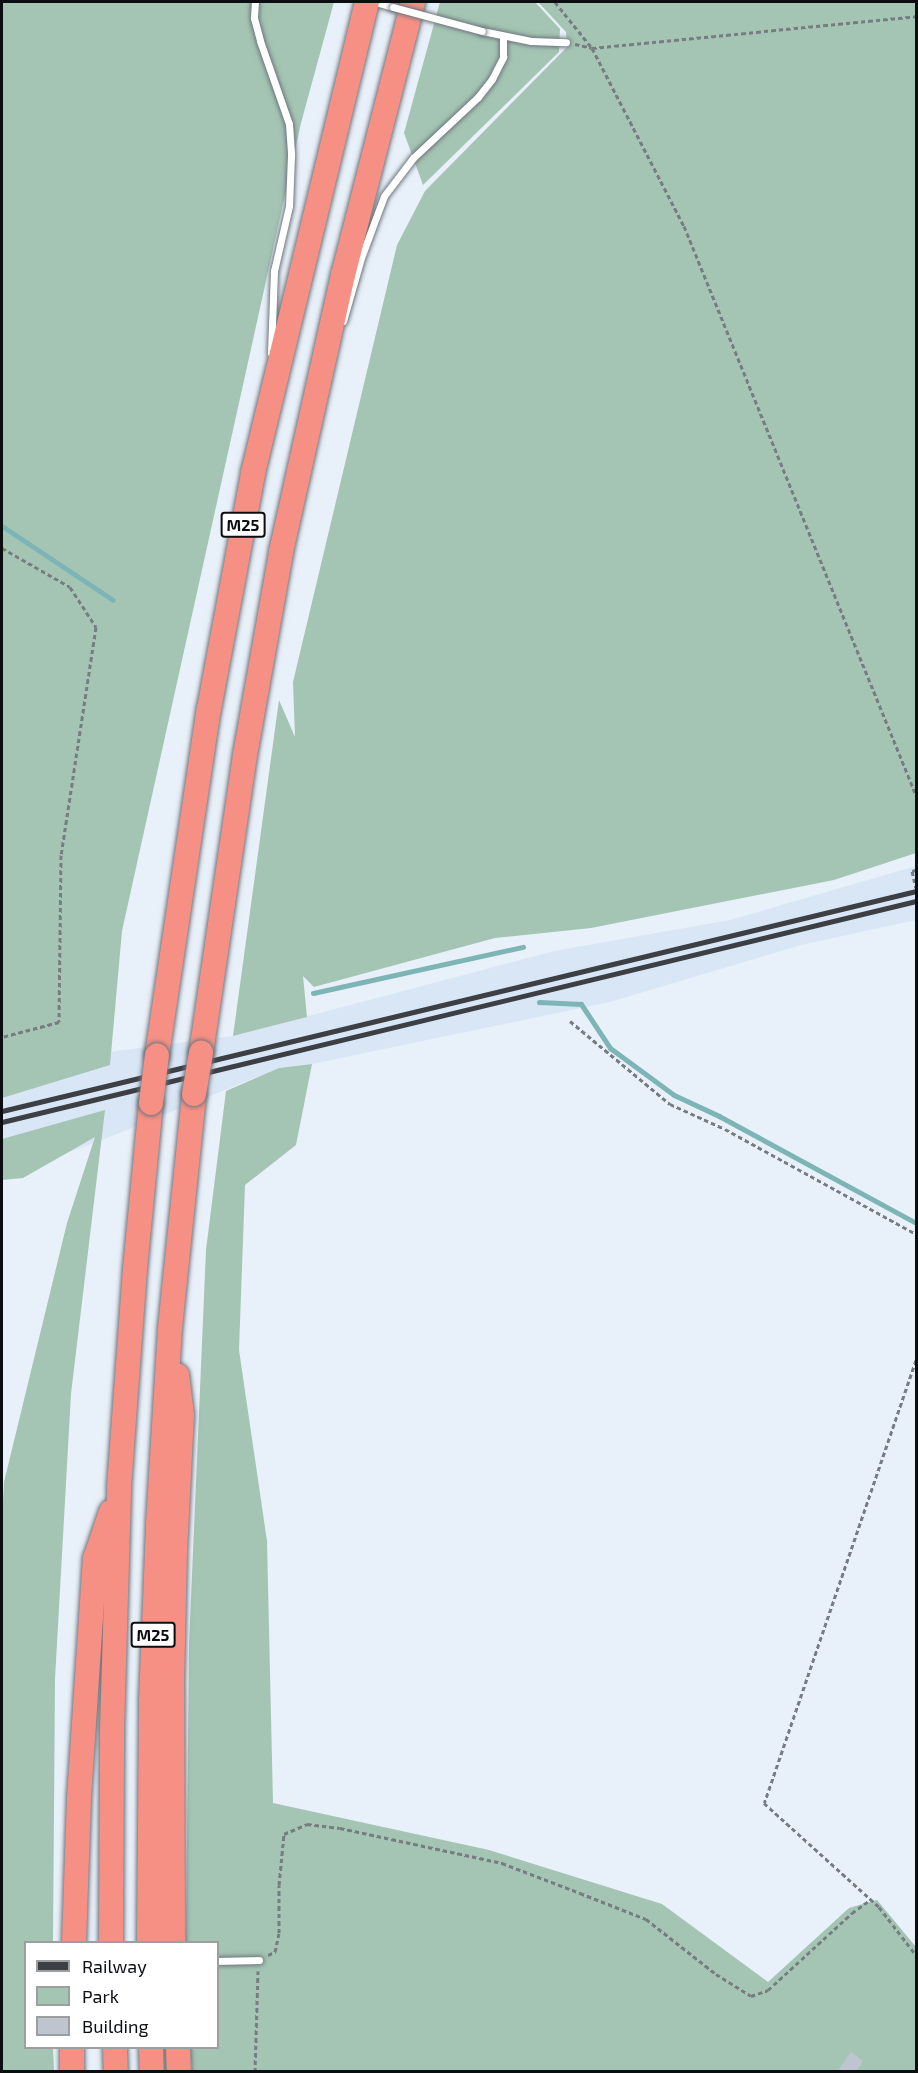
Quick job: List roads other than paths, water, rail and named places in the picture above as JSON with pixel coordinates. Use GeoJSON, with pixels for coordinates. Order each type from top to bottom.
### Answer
{"type":"FeatureCollection","features":[{"type":"Feature","properties":{"kind":"highway","name":"M25"},"geometry":{"type":"LineString","coordinates":[[111,1941],[112,1730],[119,1487],[136,1258],[157,1055],[207,719],[232,579],[269,400],[368,2]]}},
{"type":"Feature","properties":{"kind":"highway","name":"M25"},"geometry":{"type":"LineString","coordinates":[[149,1941],[154,1612],[170,1329],[194,1094],[215,944],[262,658],[321,368],[413,2]]}},
{"type":"Feature","properties":{"kind":"highway"},"geometry":{"type":"LineString","coordinates":[[170,1329],[182,1415],[172,1673],[173,1941]]}},
{"type":"Feature","properties":{"kind":"highway"},"geometry":{"type":"LineString","coordinates":[[74,1941],[79,1798],[95,1560],[119,1487]]}},
{"type":"Feature","properties":{"kind":"highway"},"geometry":{"type":"LineString","coordinates":[[72,2049],[72,2072]]}},
{"type":"Feature","properties":{"kind":"highway"},"geometry":{"type":"LineString","coordinates":[[115,2049],[116,2072]]}},
{"type":"Feature","properties":{"kind":"highway"},"geometry":{"type":"LineString","coordinates":[[152,2049],[152,2072]]}},
{"type":"Feature","properties":{"kind":"highway"},"geometry":{"type":"LineString","coordinates":[[178,2049],[179,2072]]}},
{"type":"Feature","properties":{"kind":"lane"},"geometry":{"type":"LineString","coordinates":[[255,2],[254,18],[260,41],[289,124],[291,154],[289,206],[274,271],[269,400]]}},
{"type":"Feature","properties":{"kind":"lane"},"geometry":{"type":"LineString","coordinates":[[375,2],[503,38],[566,42]]}},
{"type":"Feature","properties":{"kind":"lane"},"geometry":{"type":"LineString","coordinates":[[321,368],[348,310],[361,258],[384,196],[413,158],[478,97],[492,79],[503,57],[503,38]]}},
{"type":"Feature","properties":{"kind":"lane"},"geometry":{"type":"LineString","coordinates":[[219,1961],[259,1960]]}},
{"type":"Feature","properties":{"kind":"waterway"},"geometry":{"type":"LineString","coordinates":[[2,526],[113,600]]}},
{"type":"Feature","properties":{"kind":"waterway"},"geometry":{"type":"LineString","coordinates":[[313,993],[523,947]]}},
{"type":"Feature","properties":{"kind":"waterway"},"geometry":{"type":"LineString","coordinates":[[539,1002],[581,1004],[610,1048],[674,1095],[719,1116],[916,1223]]}},
{"type":"Feature","properties":{"kind":"railway"},"geometry":{"type":"LineString","coordinates":[[2,1111],[916,891]]}},
{"type":"Feature","properties":{"kind":"railway"},"geometry":{"type":"LineString","coordinates":[[2,1122],[916,901]]}}]}
